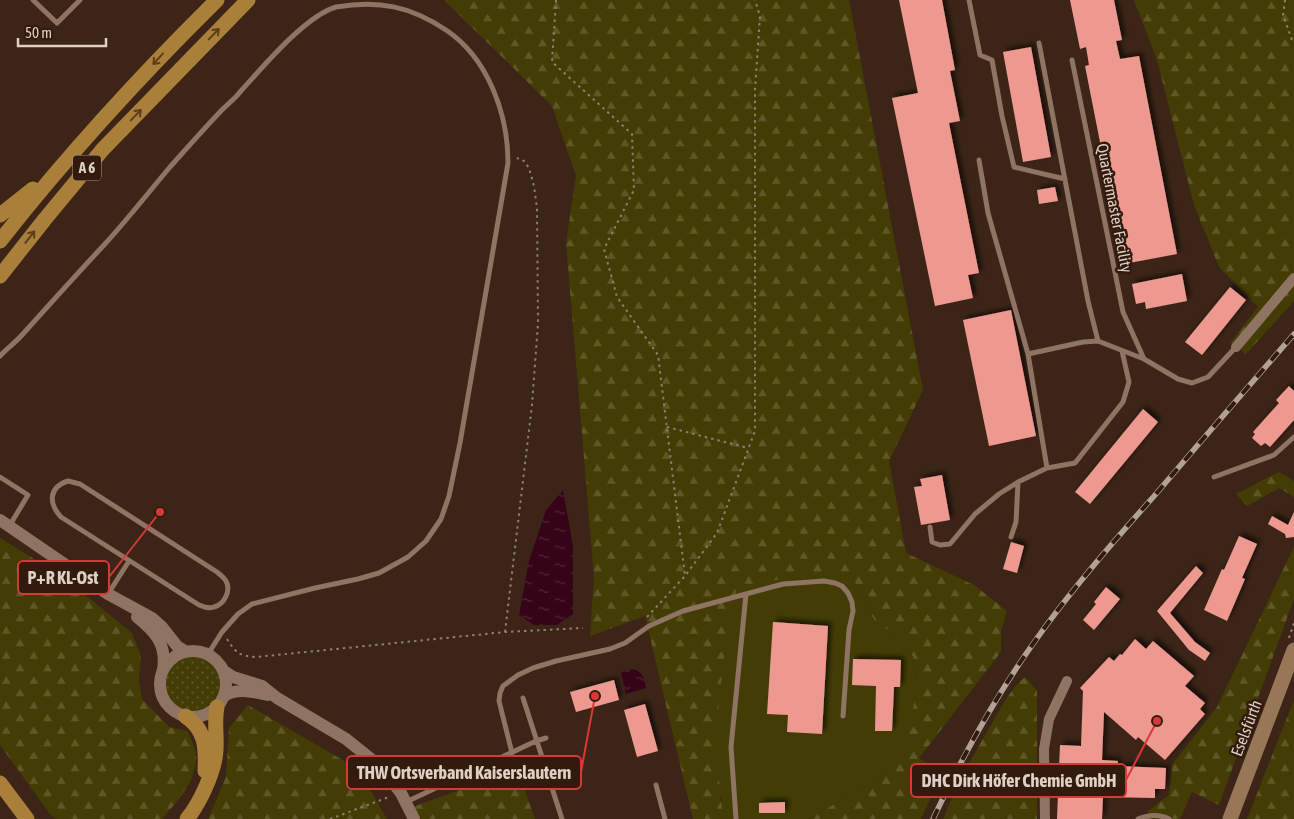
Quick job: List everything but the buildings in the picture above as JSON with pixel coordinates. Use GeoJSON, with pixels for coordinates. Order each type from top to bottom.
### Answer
{"type":"FeatureCollection","features":[{"type":"Feature","properties":{"kind":"highway","name":"A 6"},"geometry":{"type":"LineString","coordinates":[[0,240],[56,171],[167,49],[217,0]]}},
{"type":"Feature","properties":{"kind":"highway","name":"A 6"},"geometry":{"type":"LineString","coordinates":[[0,276],[103,149],[248,0]]}},
{"type":"Feature","properties":{"kind":"highway"},"geometry":{"type":"LineString","coordinates":[[0,215],[56,171]]}},
{"type":"Feature","properties":{"kind":"highway"},"geometry":{"type":"LineString","coordinates":[[187,819],[203,793],[215,758],[214,725],[220,701]]}},
{"type":"Feature","properties":{"kind":"highway"},"geometry":{"type":"LineString","coordinates":[[185,716],[197,726],[204,738],[206,763],[203,793]]}},
{"type":"Feature","properties":{"kind":"highway"},"geometry":{"type":"LineString","coordinates":[[0,783],[27,819]]}},
{"type":"Feature","properties":{"kind":"main road","name":"Eselsfürth"},"geometry":{"type":"LineString","coordinates":[[1230,819],[1294,650]]}},
{"type":"Feature","properties":{"kind":"street"},"geometry":{"type":"LineString","coordinates":[[1236,347],[1294,278]]}},
{"type":"Feature","properties":{"kind":"street"},"geometry":{"type":"LineString","coordinates":[[5,523],[108,594],[147,625],[156,635],[164,650],[160,689],[165,701],[174,710],[185,716],[202,716],[232,692],[258,693],[278,698]]}},
{"type":"Feature","properties":{"kind":"street"},"geometry":{"type":"LineString","coordinates":[[108,594],[152,618],[162,626],[177,646],[185,651]]}},
{"type":"Feature","properties":{"kind":"street"},"geometry":{"type":"LineString","coordinates":[[163,670],[170,660],[185,651],[197,650],[208,654],[218,661],[224,671],[226,684],[220,701]]}},
{"type":"Feature","properties":{"kind":"street"},"geometry":{"type":"LineString","coordinates":[[224,671],[233,677],[262,686],[361,751],[377,764],[403,798],[414,819]]}},
{"type":"Feature","properties":{"kind":"street"},"geometry":{"type":"LineString","coordinates":[[1045,819],[1044,749],[1049,719],[1067,681]]}},
{"type":"Feature","properties":{"kind":"lane"},"geometry":{"type":"LineString","coordinates":[[33,0],[57,23],[78,1]]}},
{"type":"Feature","properties":{"kind":"lane"},"geometry":{"type":"LineString","coordinates":[[0,356],[20,338],[104,245],[169,168],[254,75],[309,22],[334,7],[368,0],[402,6],[426,17],[449,32],[474,55],[488,79],[503,115],[508,154],[507,170],[460,443],[449,496],[441,520],[426,541],[408,557],[379,573],[349,582],[315,588],[252,604],[238,614],[222,632],[208,654]]}},
{"type":"Feature","properties":{"kind":"lane"},"geometry":{"type":"LineString","coordinates":[[969,0],[980,55],[992,60],[1014,167],[1065,178]]}},
{"type":"Feature","properties":{"kind":"lane"},"geometry":{"type":"LineString","coordinates":[[1039,43],[1088,301],[1098,341]]}},
{"type":"Feature","properties":{"kind":"lane","name":"Quartermaster Facility"},"geometry":{"type":"LineString","coordinates":[[1072,60],[1123,312],[1144,359]]}},
{"type":"Feature","properties":{"kind":"lane"},"geometry":{"type":"LineString","coordinates":[[979,160],[988,213],[1028,354],[1048,468]]}},
{"type":"Feature","properties":{"kind":"lane"},"geometry":{"type":"LineString","coordinates":[[1028,354],[1083,342],[1098,341],[1144,359],[1178,379],[1192,383],[1208,377],[1236,347]]}},
{"type":"Feature","properties":{"kind":"lane"},"geometry":{"type":"LineString","coordinates":[[930,527],[932,542],[940,546],[950,544],[975,514],[999,494],[1018,482],[1048,468],[1075,463],[1123,402],[1129,382],[1122,351]]}},
{"type":"Feature","properties":{"kind":"lane"},"geometry":{"type":"LineString","coordinates":[[1214,477],[1274,455],[1294,437]]}},
{"type":"Feature","properties":{"kind":"lane"},"geometry":{"type":"LineString","coordinates":[[0,477],[28,495],[5,523]]}},
{"type":"Feature","properties":{"kind":"lane"},"geometry":{"type":"LineString","coordinates":[[68,481],[80,484],[217,572],[225,579],[228,586],[227,593],[219,605],[214,608],[208,608],[129,561],[61,517],[54,508],[52,497],[57,486],[68,481]]}},
{"type":"Feature","properties":{"kind":"lane"},"geometry":{"type":"LineString","coordinates":[[1011,537],[1016,522],[1018,482]]}},
{"type":"Feature","properties":{"kind":"lane"},"geometry":{"type":"LineString","coordinates":[[108,594],[129,561]]}},
{"type":"Feature","properties":{"kind":"lane"},"geometry":{"type":"LineString","coordinates":[[512,753],[499,701],[503,686],[518,675],[532,668],[556,661],[610,649],[634,637],[649,626],[683,611],[783,584],[835,583],[842,586],[848,592],[853,611],[849,630],[843,716]]}},
{"type":"Feature","properties":{"kind":"lane"},"geometry":{"type":"LineString","coordinates":[[736,819],[731,747],[746,594]]}},
{"type":"Feature","properties":{"kind":"lane"},"geometry":{"type":"LineString","coordinates":[[523,698],[562,819]]}},
{"type":"Feature","properties":{"kind":"lane"},"geometry":{"type":"LineString","coordinates":[[403,798],[546,738]]}},
{"type":"Feature","properties":{"kind":"lane"},"geometry":{"type":"LineString","coordinates":[[656,785],[665,819]]}},
{"type":"Feature","properties":{"kind":"lane"},"geometry":{"type":"LineString","coordinates":[[1138,819],[1154,815],[1164,816],[1169,819]]}},
{"type":"Feature","properties":{"kind":"path"},"geometry":{"type":"LineString","coordinates":[[556,0],[552,62],[632,134],[634,190],[604,248],[617,297],[658,355],[685,576]]}},
{"type":"Feature","properties":{"kind":"path"},"geometry":{"type":"LineString","coordinates":[[634,637],[643,622],[685,576],[717,533],[755,431],[755,89],[760,16],[755,0]]}},
{"type":"Feature","properties":{"kind":"path"},"geometry":{"type":"LineString","coordinates":[[1285,0],[1283,15],[1294,41]]}},
{"type":"Feature","properties":{"kind":"path"},"geometry":{"type":"LineString","coordinates":[[505,632],[532,406],[538,323],[537,208],[534,186],[529,168],[524,161],[508,154]]}},
{"type":"Feature","properties":{"kind":"path"},"geometry":{"type":"LineString","coordinates":[[667,427],[748,448]]}},
{"type":"Feature","properties":{"kind":"path"},"geometry":{"type":"LineString","coordinates":[[222,632],[238,654],[256,657],[505,632],[583,628]]}},
{"type":"Feature","properties":{"kind":"path"},"geometry":{"type":"LineString","coordinates":[[330,819],[403,798]]}},
{"type":"Feature","properties":{"kind":"green space"},"geometry":{"type":"Polygon","coordinates":[[[444,0],[849,0],[923,390],[889,461],[906,553],[974,585],[1007,611],[1001,631],[1001,652],[919,758],[941,775],[921,819],[808,819],[895,769],[918,687],[913,657],[901,640],[874,620],[855,583],[720,797],[725,819],[693,819],[645,616],[590,636],[594,577],[566,243],[576,176],[552,106],[444,0]]]}},
{"type":"Feature","properties":{"kind":"green space"},"geometry":{"type":"Polygon","coordinates":[[[1134,0],[1294,0],[1294,301],[1246,354],[1231,342],[1258,307],[1219,267],[1194,205],[1157,60],[1134,0]]]}},
{"type":"Feature","properties":{"kind":"green space"},"geometry":{"type":"Polygon","coordinates":[[[1279,472],[1294,481],[1294,497],[1279,488],[1247,506],[1236,494],[1279,472]]]}},
{"type":"Feature","properties":{"kind":"green space"},"geometry":{"type":"Polygon","coordinates":[[[0,538],[63,577],[132,633],[141,656],[139,680],[142,699],[169,727],[187,731],[195,749],[195,769],[187,787],[162,819],[57,819],[50,814],[0,745],[0,538]]]}},
{"type":"Feature","properties":{"kind":"green space"},"geometry":{"type":"Polygon","coordinates":[[[1294,547],[1294,599],[1219,805],[1192,792],[1180,819],[1147,819],[1148,811],[1169,795],[1172,765],[1217,707],[1294,547]]]}},
{"type":"Feature","properties":{"kind":"green space"},"geometry":{"type":"Polygon","coordinates":[[[839,576],[855,583],[874,620],[901,640],[913,657],[918,687],[902,752],[895,769],[808,819],[725,819],[720,792],[718,763],[719,703],[722,673],[737,587],[786,578],[839,576]]]}},
{"type":"Feature","properties":{"kind":"green space"},"geometry":{"type":"Polygon","coordinates":[[[188,657],[198,657],[208,661],[216,669],[220,684],[216,699],[208,707],[198,711],[188,711],[178,707],[170,699],[166,689],[166,679],[170,669],[178,661],[188,657]]]}},
{"type":"Feature","properties":{"kind":"green space"},"geometry":{"type":"Polygon","coordinates":[[[1025,677],[1037,691],[1037,819],[943,819],[980,744],[1011,692],[1025,677]]]}},
{"type":"Feature","properties":{"kind":"green space"},"geometry":{"type":"Polygon","coordinates":[[[1294,700],[1294,819],[1247,819],[1294,700]]]}},
{"type":"Feature","properties":{"kind":"green space"},"geometry":{"type":"Polygon","coordinates":[[[248,705],[358,769],[387,819],[208,819],[226,777],[229,728],[248,705]]]}},
{"type":"Feature","properties":{"kind":"green space"},"geometry":{"type":"Polygon","coordinates":[[[517,769],[535,819],[420,819],[413,807],[517,769]]]}},
{"type":"Feature","properties":{"kind":"water"},"geometry":{"type":"Polygon","coordinates":[[[563,490],[573,546],[573,614],[557,625],[534,625],[519,615],[529,561],[546,510],[563,490]]]}},
{"type":"Feature","properties":{"kind":"water"},"geometry":{"type":"Polygon","coordinates":[[[631,669],[638,671],[644,678],[646,688],[626,694],[621,673],[631,669]]]}},
{"type":"Feature","properties":{"kind":"railway"},"geometry":{"type":"LineString","coordinates":[[933,819],[967,750],[1020,662],[1049,622],[1108,548],[1294,334]]}},
{"type":"Feature","properties":{"kind":"place","name":"P+R KL-Ost"},"geometry":{"type":"Point","coordinates":[160,512]}},
{"type":"Feature","properties":{"kind":"place","name":"THW Ortsverband Kaiserslautern"},"geometry":{"type":"Point","coordinates":[595,696]}},
{"type":"Feature","properties":{"kind":"place","name":"DHC Dirk Höfer Chemie GmbH"},"geometry":{"type":"Point","coordinates":[1157,721]}}]}
